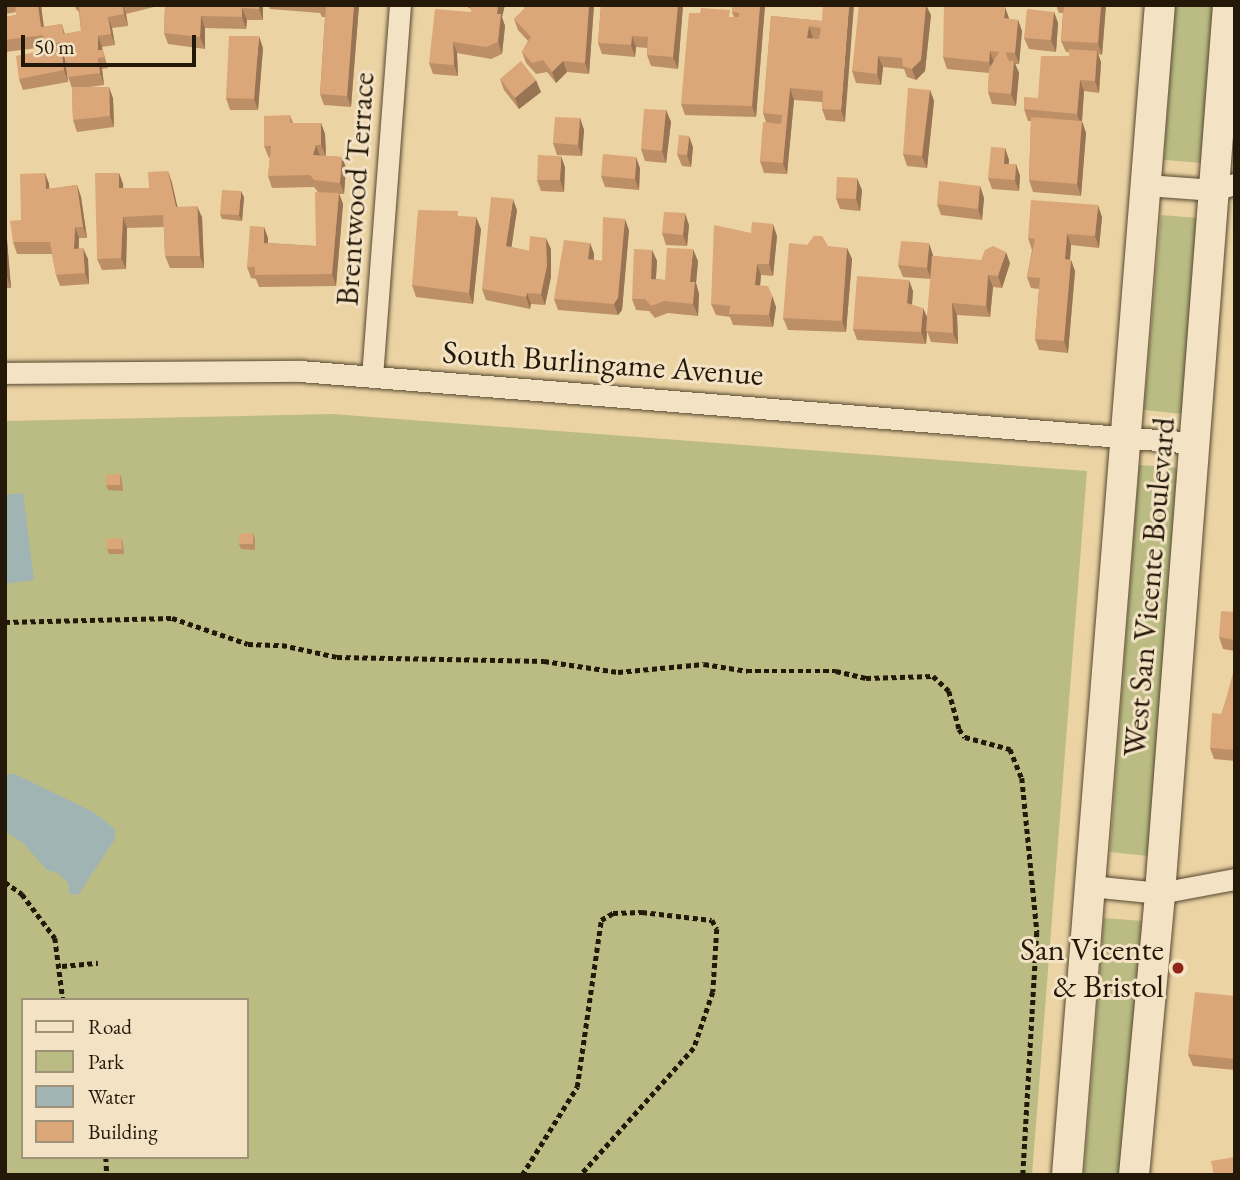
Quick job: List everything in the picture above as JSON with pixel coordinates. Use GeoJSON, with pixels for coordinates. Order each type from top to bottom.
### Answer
{"type":"FeatureCollection","features":[{"type":"Feature","properties":{"kind":"main road","name":"West San Vicente Boulevard"},"geometry":{"type":"LineString","coordinates":[[1067,1175],[1160,5]]}},
{"type":"Feature","properties":{"kind":"main road","name":"West San Vicente Boulevard"},"geometry":{"type":"LineString","coordinates":[[1134,1175],[1160,892],[1195,443],[1224,187],[1228,5]]}},
{"type":"Feature","properties":{"kind":"street","name":"Brentwood Terrace"},"geometry":{"type":"LineString","coordinates":[[372,377],[400,5]]}},
{"type":"Feature","properties":{"kind":"street"},"geometry":{"type":"LineString","coordinates":[[1146,185],[1224,187]]}},
{"type":"Feature","properties":{"kind":"street","name":"South Burlingame Avenue"},"geometry":{"type":"LineString","coordinates":[[5,373],[207,368],[372,377],[1125,435],[1195,443]]}},
{"type":"Feature","properties":{"kind":"street"},"geometry":{"type":"LineString","coordinates":[[1090,886],[1160,892],[1235,879]]}},
{"type":"Feature","properties":{"kind":"path"},"geometry":{"type":"LineString","coordinates":[[5,622],[172,618],[248,644],[282,645],[337,657],[544,661],[618,672],[704,664],[747,671],[836,671],[866,678],[933,676],[949,691],[959,729],[965,737],[1010,749],[1022,779],[1037,932],[1023,1175]]}},
{"type":"Feature","properties":{"kind":"path"},"geometry":{"type":"LineString","coordinates":[[5,882],[41,916],[55,938],[62,966],[63,998]]}},
{"type":"Feature","properties":{"kind":"path"},"geometry":{"type":"LineString","coordinates":[[523,1175],[577,1087],[601,920],[613,912],[642,912],[712,920],[717,929],[713,992],[694,1048],[581,1175]]}},
{"type":"Feature","properties":{"kind":"path"},"geometry":{"type":"LineString","coordinates":[[62,966],[98,962]]}},
{"type":"Feature","properties":{"kind":"green space"},"geometry":{"type":"Polygon","coordinates":[[[1175,5],[1215,5],[1202,163],[1164,160],[1175,5]]]}},
{"type":"Feature","properties":{"kind":"green space"},"geometry":{"type":"Polygon","coordinates":[[[1161,215],[1198,218],[1183,414],[1144,410],[1161,215]]]}},
{"type":"Feature","properties":{"kind":"green space"},"geometry":{"type":"Polygon","coordinates":[[[332,414],[1087,471],[1032,1175],[5,1175],[5,421],[332,414]]]}},
{"type":"Feature","properties":{"kind":"green space"},"geometry":{"type":"Polygon","coordinates":[[[1139,465],[1179,468],[1148,856],[1110,852],[1139,465]]]}},
{"type":"Feature","properties":{"kind":"green space"},"geometry":{"type":"Polygon","coordinates":[[[1104,918],[1143,921],[1123,1175],[1084,1175],[1104,918]]]}},
{"type":"Feature","properties":{"kind":"water"},"geometry":{"type":"Polygon","coordinates":[[[23,493],[34,580],[5,584],[5,495],[23,493]]]}},
{"type":"Feature","properties":{"kind":"water"},"geometry":{"type":"Polygon","coordinates":[[[15,774],[93,812],[115,829],[115,839],[78,895],[70,894],[68,883],[58,873],[47,870],[23,843],[5,831],[5,775],[15,774]]]}},
{"type":"Feature","properties":{"kind":"building"},"geometry":{"type":"Polygon","coordinates":[[[15,5],[38,5],[41,27],[62,24],[63,34],[81,31],[79,5],[122,5],[124,14],[108,17],[111,34],[98,36],[98,50],[103,50],[104,57],[98,58],[100,73],[68,77],[64,42],[44,45],[43,35],[5,40],[5,17],[16,15],[15,5]]]}},
{"type":"Feature","properties":{"kind":"building"},"geometry":{"type":"Polygon","coordinates":[[[165,5],[259,5],[259,9],[242,8],[242,17],[201,16],[200,37],[164,33],[165,5]]]}},
{"type":"Feature","properties":{"kind":"building"},"geometry":{"type":"Polygon","coordinates":[[[317,5],[354,5],[347,96],[320,94],[326,6],[317,5]]]}},
{"type":"Feature","properties":{"kind":"building"},"geometry":{"type":"Polygon","coordinates":[[[471,5],[498,5],[497,14],[501,14],[498,42],[486,47],[453,42],[454,65],[429,63],[435,9],[471,12],[471,5]]]}},
{"type":"Feature","properties":{"kind":"building"},"geometry":{"type":"Polygon","coordinates":[[[524,5],[589,5],[585,63],[563,61],[552,72],[543,60],[532,63],[522,52],[531,37],[514,19],[524,9],[524,5]]]}},
{"type":"Feature","properties":{"kind":"building"},"geometry":{"type":"Polygon","coordinates":[[[601,5],[678,5],[673,57],[647,55],[648,37],[632,36],[631,45],[598,43],[601,5]]]}},
{"type":"Feature","properties":{"kind":"building"},"geometry":{"type":"Polygon","coordinates":[[[733,5],[760,5],[752,106],[681,104],[689,13],[700,13],[701,8],[730,10],[729,17],[739,17],[739,13],[732,12],[733,5]]]}},
{"type":"Feature","properties":{"kind":"building"},"geometry":{"type":"Polygon","coordinates":[[[823,5],[849,5],[841,110],[822,109],[823,91],[790,88],[783,163],[760,161],[763,122],[781,124],[782,115],[763,113],[771,16],[822,21],[823,5]],[[809,26],[807,38],[819,39],[821,28],[809,26]]]}},
{"type":"Feature","properties":{"kind":"building"},"geometry":{"type":"Polygon","coordinates":[[[859,5],[926,5],[921,60],[912,69],[903,66],[902,58],[878,56],[877,74],[852,71],[859,5]]]}},
{"type":"Feature","properties":{"kind":"building"},"geometry":{"type":"Polygon","coordinates":[[[944,5],[1005,7],[1004,18],[1018,20],[1015,53],[1005,52],[1009,61],[1014,61],[1011,94],[988,92],[989,69],[999,52],[990,51],[989,62],[943,57],[944,5]]]}},
{"type":"Feature","properties":{"kind":"building"},"geometry":{"type":"Polygon","coordinates":[[[1064,5],[1101,5],[1098,43],[1061,41],[1064,5]]]}},
{"type":"Feature","properties":{"kind":"building"},"geometry":{"type":"Polygon","coordinates":[[[1027,9],[1054,12],[1051,40],[1024,38],[1027,9]]]}},
{"type":"Feature","properties":{"kind":"building"},"geometry":{"type":"Polygon","coordinates":[[[229,36],[259,36],[254,99],[226,98],[229,36]]]}},
{"type":"Feature","properties":{"kind":"building"},"geometry":{"type":"Polygon","coordinates":[[[61,47],[64,70],[19,79],[16,56],[61,47]]]}},
{"type":"Feature","properties":{"kind":"building"},"geometry":{"type":"Polygon","coordinates":[[[1069,49],[1097,51],[1095,81],[1080,80],[1077,114],[1024,109],[1024,97],[1038,98],[1041,56],[1069,56],[1069,49]]]}},
{"type":"Feature","properties":{"kind":"building"},"geometry":{"type":"Polygon","coordinates":[[[521,61],[536,80],[515,98],[500,79],[521,61]]]}},
{"type":"Feature","properties":{"kind":"building"},"geometry":{"type":"Polygon","coordinates":[[[72,87],[109,87],[110,116],[73,120],[72,87]]]}},
{"type":"Feature","properties":{"kind":"building"},"geometry":{"type":"Polygon","coordinates":[[[908,88],[930,90],[922,156],[903,154],[908,88]]]}},
{"type":"Feature","properties":{"kind":"building"},"geometry":{"type":"Polygon","coordinates":[[[644,109],[666,110],[662,151],[641,149],[644,109]]]}},
{"type":"Feature","properties":{"kind":"building"},"geometry":{"type":"Polygon","coordinates":[[[290,115],[290,123],[321,123],[321,145],[316,145],[313,155],[342,157],[340,183],[314,180],[310,175],[268,176],[271,146],[264,146],[264,116],[290,115]]]}},
{"type":"Feature","properties":{"kind":"building"},"geometry":{"type":"Polygon","coordinates":[[[555,117],[580,118],[578,145],[553,143],[555,117]]]}},
{"type":"Feature","properties":{"kind":"building"},"geometry":{"type":"Polygon","coordinates":[[[1031,117],[1082,121],[1077,184],[1029,180],[1031,117]]]}},
{"type":"Feature","properties":{"kind":"building"},"geometry":{"type":"Polygon","coordinates":[[[679,135],[689,136],[687,155],[677,154],[679,135]]]}},
{"type":"Feature","properties":{"kind":"building"},"geometry":{"type":"Polygon","coordinates":[[[991,147],[1005,148],[1004,164],[1016,164],[1015,180],[988,178],[991,147]]]}},
{"type":"Feature","properties":{"kind":"building"},"geometry":{"type":"Polygon","coordinates":[[[603,154],[636,157],[635,179],[601,176],[603,154]]]}},
{"type":"Feature","properties":{"kind":"building"},"geometry":{"type":"Polygon","coordinates":[[[538,155],[561,156],[560,180],[537,180],[538,155]]]}},
{"type":"Feature","properties":{"kind":"building"},"geometry":{"type":"Polygon","coordinates":[[[168,171],[176,207],[197,206],[200,256],[165,256],[163,215],[123,217],[121,258],[97,259],[95,173],[119,173],[119,188],[149,188],[148,172],[168,171]]]}},
{"type":"Feature","properties":{"kind":"building"},"geometry":{"type":"Polygon","coordinates":[[[45,173],[46,189],[77,185],[83,227],[75,227],[74,249],[83,248],[85,273],[56,275],[50,242],[13,242],[10,221],[21,220],[20,174],[45,173]]]}},
{"type":"Feature","properties":{"kind":"building"},"geometry":{"type":"Polygon","coordinates":[[[837,177],[857,178],[856,199],[836,198],[837,177]]]}},
{"type":"Feature","properties":{"kind":"building"},"geometry":{"type":"Polygon","coordinates":[[[939,181],[980,186],[978,209],[937,204],[939,181]]]}},
{"type":"Feature","properties":{"kind":"building"},"geometry":{"type":"Polygon","coordinates":[[[222,190],[241,191],[239,215],[220,214],[222,190]]]}},
{"type":"Feature","properties":{"kind":"building"},"geometry":{"type":"Polygon","coordinates":[[[315,192],[339,193],[332,274],[255,275],[255,267],[247,267],[250,226],[264,227],[264,243],[316,246],[315,192]]]}},
{"type":"Feature","properties":{"kind":"building"},"geometry":{"type":"Polygon","coordinates":[[[491,197],[513,199],[506,246],[529,251],[530,236],[546,238],[547,266],[541,294],[527,293],[526,297],[482,289],[491,197]]]}},
{"type":"Feature","properties":{"kind":"building"},"geometry":{"type":"Polygon","coordinates":[[[1031,200],[1098,205],[1095,236],[1067,234],[1065,259],[1071,260],[1064,341],[1035,339],[1040,278],[1027,277],[1035,239],[1028,238],[1031,200]]]}},
{"type":"Feature","properties":{"kind":"building"},"geometry":{"type":"Polygon","coordinates":[[[418,210],[458,211],[458,216],[476,217],[469,293],[412,285],[418,210]]]}},
{"type":"Feature","properties":{"kind":"building"},"geometry":{"type":"Polygon","coordinates":[[[664,212],[685,213],[683,235],[662,233],[664,212]]]}},
{"type":"Feature","properties":{"kind":"building"},"geometry":{"type":"Polygon","coordinates":[[[603,217],[625,219],[618,298],[614,304],[554,299],[564,240],[590,243],[588,259],[602,261],[603,217]]]}},
{"type":"Feature","properties":{"kind":"building"},"geometry":{"type":"Polygon","coordinates":[[[752,222],[773,224],[769,264],[757,264],[755,285],[768,286],[772,295],[769,315],[729,314],[730,306],[711,304],[714,225],[751,233],[752,222]]]}},
{"type":"Feature","properties":{"kind":"building"},"geometry":{"type":"Polygon","coordinates":[[[814,236],[822,236],[828,246],[847,248],[842,321],[783,318],[789,243],[807,245],[814,236]]]}},
{"type":"Feature","properties":{"kind":"building"},"geometry":{"type":"Polygon","coordinates":[[[901,241],[929,243],[927,268],[898,265],[901,241]]]}},
{"type":"Feature","properties":{"kind":"building"},"geometry":{"type":"Polygon","coordinates":[[[993,246],[1006,252],[998,276],[988,275],[986,306],[952,303],[953,333],[926,331],[932,256],[981,260],[985,250],[993,246]]]}},
{"type":"Feature","properties":{"kind":"building"},"geometry":{"type":"Polygon","coordinates":[[[667,248],[693,249],[690,282],[695,282],[693,304],[664,301],[651,306],[645,299],[632,299],[634,249],[652,250],[651,279],[665,280],[667,248]]]}},
{"type":"Feature","properties":{"kind":"building"},"geometry":{"type":"Polygon","coordinates":[[[857,276],[909,280],[907,303],[923,308],[921,332],[853,329],[857,276]]]}},
{"type":"Feature","properties":{"kind":"building"},"geometry":{"type":"Polygon","coordinates":[[[120,474],[120,485],[106,485],[106,475],[120,474]]]}},
{"type":"Feature","properties":{"kind":"building"},"geometry":{"type":"Polygon","coordinates":[[[253,533],[253,544],[239,544],[239,534],[253,533]]]}},
{"type":"Feature","properties":{"kind":"building"},"geometry":{"type":"Polygon","coordinates":[[[121,538],[122,549],[107,549],[107,539],[121,538]]]}},
{"type":"Feature","properties":{"kind":"building"},"geometry":{"type":"Polygon","coordinates":[[[1221,611],[1235,612],[1235,640],[1219,637],[1221,611]]]}},
{"type":"Feature","properties":{"kind":"building"},"geometry":{"type":"Polygon","coordinates":[[[1233,673],[1235,750],[1210,748],[1212,713],[1222,714],[1233,673]]]}},
{"type":"Feature","properties":{"kind":"building"},"geometry":{"type":"Polygon","coordinates":[[[1195,992],[1235,996],[1235,1059],[1188,1054],[1195,992]]]}},
{"type":"Feature","properties":{"kind":"building"},"geometry":{"type":"Polygon","coordinates":[[[1235,1157],[1235,1175],[1214,1175],[1211,1161],[1235,1157]]]}},
{"type":"Feature","properties":{"kind":"place","name":"San Vicente & Bristol"},"geometry":{"type":"Point","coordinates":[1178,968]}}]}
